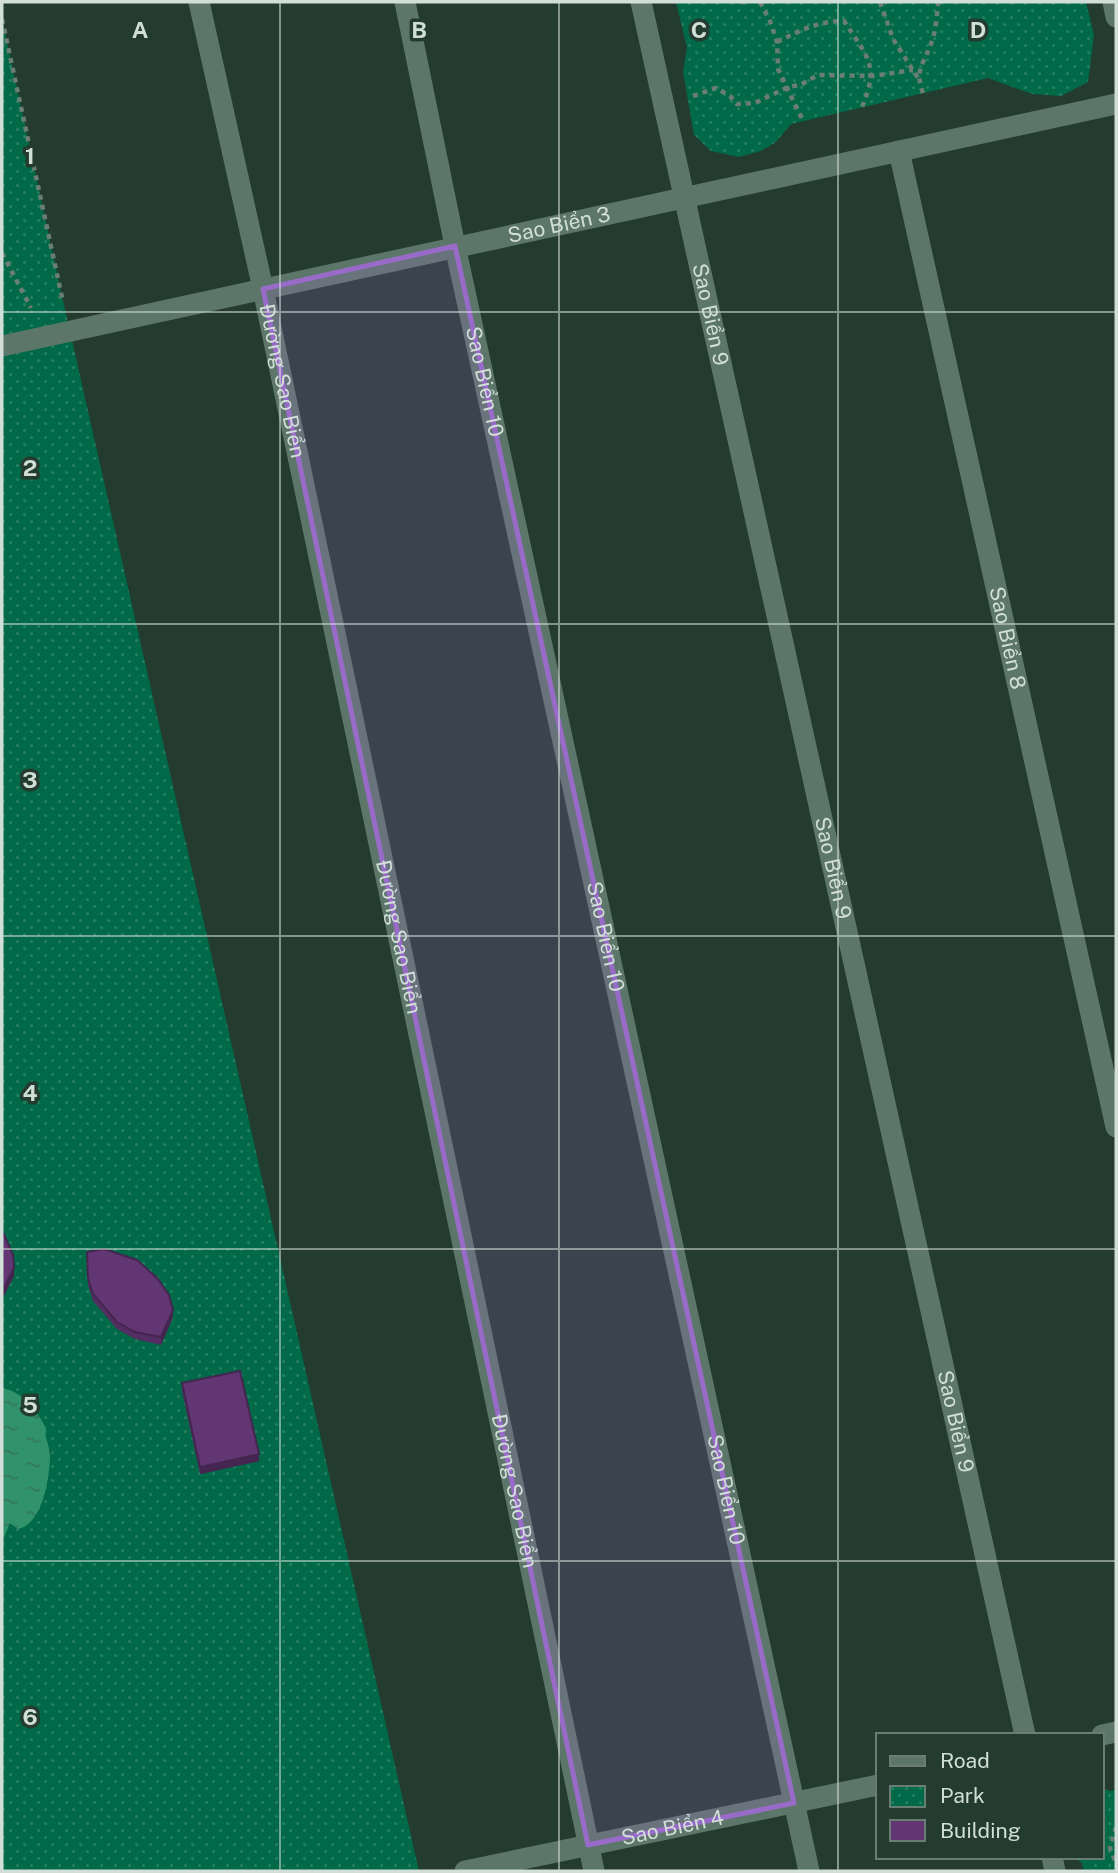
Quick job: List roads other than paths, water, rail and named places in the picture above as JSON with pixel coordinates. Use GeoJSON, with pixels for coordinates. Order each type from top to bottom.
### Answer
{"type":"FeatureCollection","features":[{"type":"Feature","properties":{"kind":"street","name":"Đường Sao Biển"},"geometry":{"type":"LineString","coordinates":[[199,2],[262,289],[594,1871]]}},
{"type":"Feature","properties":{"kind":"street","name":"Sao Biển 10"},"geometry":{"type":"LineString","coordinates":[[405,2],[454,246],[809,1871]]}},
{"type":"Feature","properties":{"kind":"street","name":"Sao Biển 9"},"geometry":{"type":"LineString","coordinates":[[641,2],[1025,1733]]}},
{"type":"Feature","properties":{"kind":"street"},"geometry":{"type":"LineString","coordinates":[[1113,2],[1116,17]]}},
{"type":"Feature","properties":{"kind":"street","name":"Sao Biển 3"},"geometry":{"type":"LineString","coordinates":[[2,345],[1116,104]]}},
{"type":"Feature","properties":{"kind":"street","name":"Sao Biển 8"},"geometry":{"type":"LineString","coordinates":[[899,151],[1116,1127]]}},
{"type":"Feature","properties":{"kind":"street","name":"Sao Biển 4"},"geometry":{"type":"LineString","coordinates":[[465,1871],[876,1785]]}},
{"type":"Feature","properties":{"kind":"water"},"geometry":{"type":"Polygon","coordinates":[[[2,1388],[23,1397],[38,1414],[46,1428],[50,1455],[49,1475],[39,1509],[27,1525],[18,1529],[10,1523],[2,1542],[2,1388]]]}}]}
